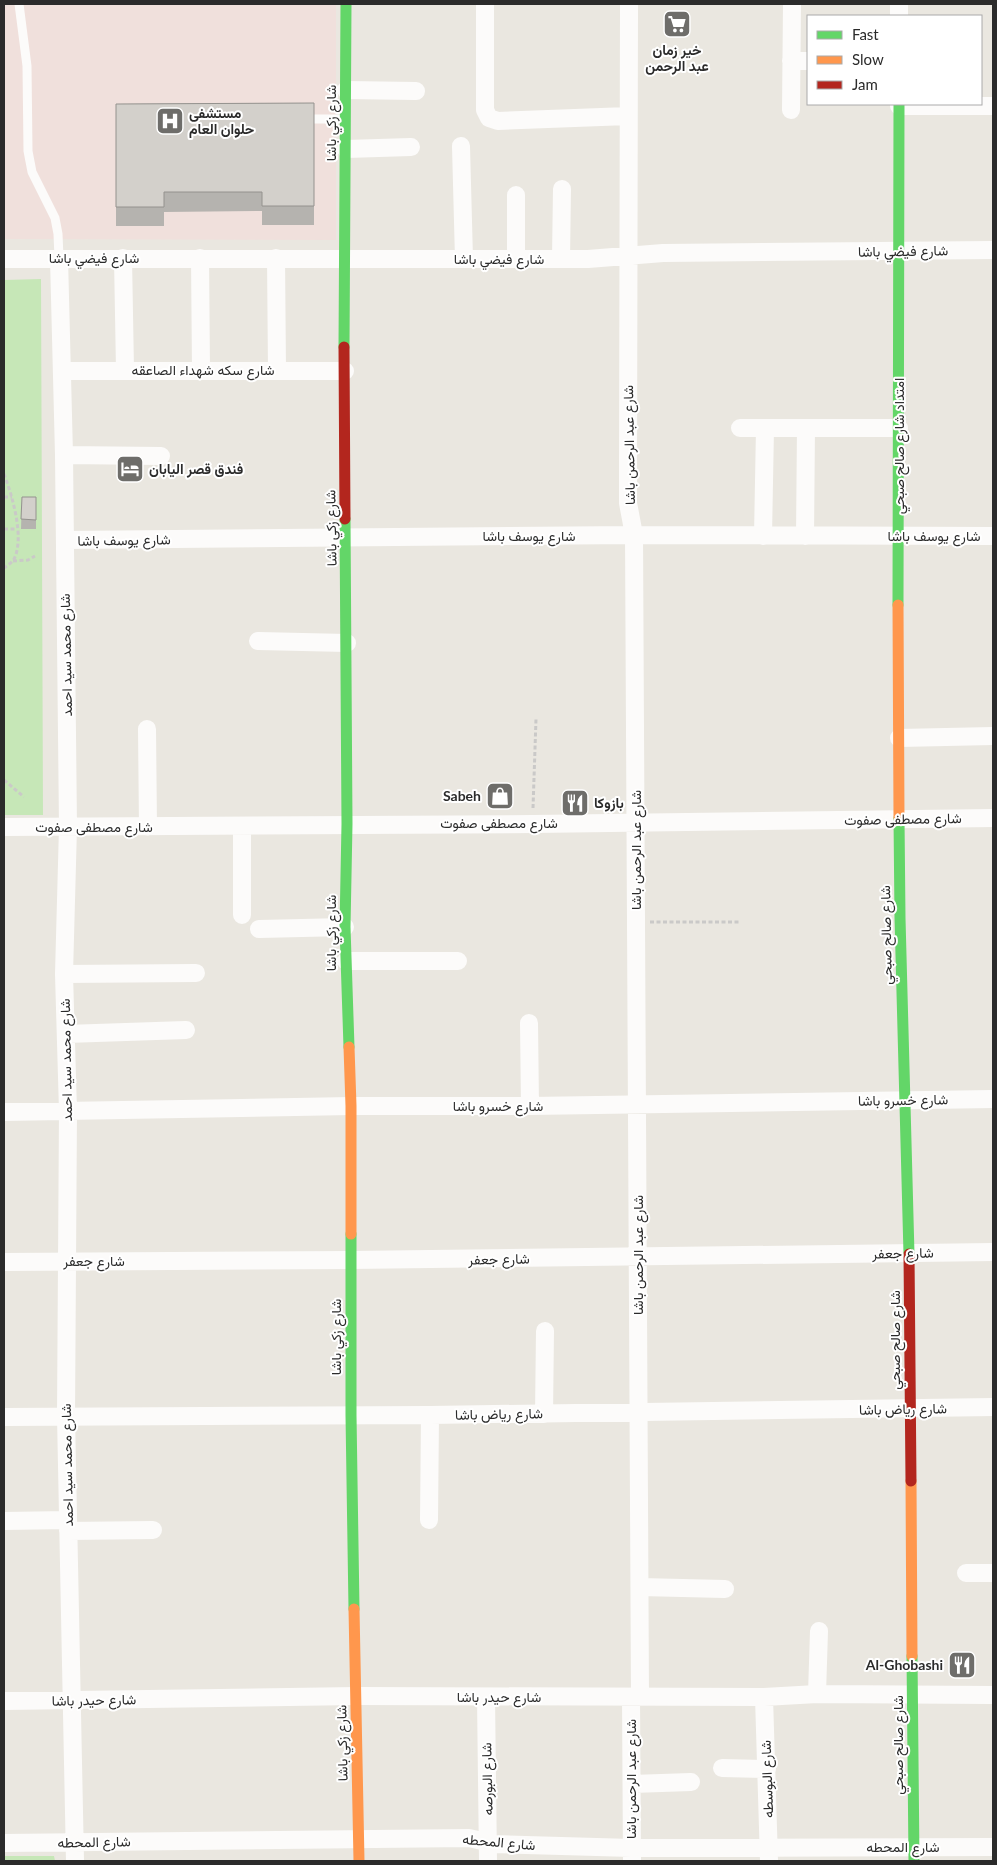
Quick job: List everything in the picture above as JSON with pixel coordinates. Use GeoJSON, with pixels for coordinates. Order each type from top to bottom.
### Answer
{"type":"FeatureCollection","features":[{"type":"Feature","properties":{"kind":"street","name":"شارع زكي باشا"},"geometry":{"type":"LineString","coordinates":[[346,4],[347,824],[345,926],[350,1106],[351,1415],[359,1861]]}},
{"type":"Feature","properties":{"kind":"street"},"geometry":{"type":"LineString","coordinates":[[485,4],[485,110],[489,118],[498,121],[628,116]]}},
{"type":"Feature","properties":{"kind":"street","name":"شارع عبد الرحمن باشا"},"geometry":{"type":"LineString","coordinates":[[629,4],[628,503],[634,535],[640,1587],[632,1784],[632,1855]]}},
{"type":"Feature","properties":{"kind":"street"},"geometry":{"type":"LineString","coordinates":[[791,110],[800,61],[792,4]]}},
{"type":"Feature","properties":{"kind":"street"},"geometry":{"type":"LineString","coordinates":[[346,90],[416,91]]}},
{"type":"Feature","properties":{"kind":"street"},"geometry":{"type":"LineString","coordinates":[[899,105],[992,106]]}},
{"type":"Feature","properties":{"kind":"street","name":"امتداد شارع صالح صبحي"},"geometry":{"type":"LineString","coordinates":[[899,105],[898,536],[901,818]]}},
{"type":"Feature","properties":{"kind":"street"},"geometry":{"type":"LineString","coordinates":[[461,146],[464,259]]}},
{"type":"Feature","properties":{"kind":"street"},"geometry":{"type":"LineString","coordinates":[[346,149],[411,147]]}},
{"type":"Feature","properties":{"kind":"street"},"geometry":{"type":"LineString","coordinates":[[561,259],[562,189]]}},
{"type":"Feature","properties":{"kind":"street"},"geometry":{"type":"LineString","coordinates":[[516,195],[516,259]]}},
{"type":"Feature","properties":{"kind":"street","name":"شارع فيضي باشا"},"geometry":{"type":"LineString","coordinates":[[4,259],[561,259],[663,253],[993,250]]}},
{"type":"Feature","properties":{"kind":"street","name":"شارع محمد سيد احمد"},"geometry":{"type":"LineString","coordinates":[[59,258],[64,455],[68,826],[64,974],[68,1111],[66,1416],[75,1861]]}},
{"type":"Feature","properties":{"kind":"street"},"geometry":{"type":"LineString","coordinates":[[123,258],[125,370]]}},
{"type":"Feature","properties":{"kind":"street"},"geometry":{"type":"LineString","coordinates":[[200,258],[201,370]]}},
{"type":"Feature","properties":{"kind":"street"},"geometry":{"type":"LineString","coordinates":[[276,258],[276,370]]}},
{"type":"Feature","properties":{"kind":"street","name":"شارع سكه شهداء الصاعقه"},"geometry":{"type":"LineString","coordinates":[[62,371],[345,371]]}},
{"type":"Feature","properties":{"kind":"street"},"geometry":{"type":"LineString","coordinates":[[740,428],[899,428]]}},
{"type":"Feature","properties":{"kind":"street"},"geometry":{"type":"LineString","coordinates":[[764,536],[765,428]]}},
{"type":"Feature","properties":{"kind":"street"},"geometry":{"type":"LineString","coordinates":[[805,536],[806,428]]}},
{"type":"Feature","properties":{"kind":"street"},"geometry":{"type":"LineString","coordinates":[[64,455],[161,456]]}},
{"type":"Feature","properties":{"kind":"street","name":"شارع يوسف باشا"},"geometry":{"type":"LineString","coordinates":[[65,540],[634,535],[993,536]]}},
{"type":"Feature","properties":{"kind":"street"},"geometry":{"type":"LineString","coordinates":[[258,641],[347,643]]}},
{"type":"Feature","properties":{"kind":"street"},"geometry":{"type":"LineString","coordinates":[[147,728],[148,827]]}},
{"type":"Feature","properties":{"kind":"street"},"geometry":{"type":"LineString","coordinates":[[899,738],[993,736]]}},
{"type":"Feature","properties":{"kind":"street","name":"شارع صالح صبحي"},"geometry":{"type":"LineString","coordinates":[[901,818],[900,918],[906,1100],[911,1409],[914,1854]]}},
{"type":"Feature","properties":{"kind":"street","name":"شارع مصطفى صفوت"},"geometry":{"type":"LineString","coordinates":[[4,827],[533,824],[993,818]]}},
{"type":"Feature","properties":{"kind":"street"},"geometry":{"type":"LineString","coordinates":[[242,826],[242,914]]}},
{"type":"Feature","properties":{"kind":"street"},"geometry":{"type":"LineString","coordinates":[[259,929],[345,926]]}},
{"type":"Feature","properties":{"kind":"street"},"geometry":{"type":"LineString","coordinates":[[346,961],[458,960]]}},
{"type":"Feature","properties":{"kind":"street"},"geometry":{"type":"LineString","coordinates":[[64,974],[196,973]]}},
{"type":"Feature","properties":{"kind":"street"},"geometry":{"type":"LineString","coordinates":[[529,1023],[530,1106]]}},
{"type":"Feature","properties":{"kind":"street"},"geometry":{"type":"LineString","coordinates":[[66,1034],[186,1030]]}},
{"type":"Feature","properties":{"kind":"street","name":"شارع خسرو باشا"},"geometry":{"type":"LineString","coordinates":[[4,1112],[993,1099]]}},
{"type":"Feature","properties":{"kind":"street","name":"شارع جعفر"},"geometry":{"type":"LineString","coordinates":[[4,1262],[351,1260],[993,1252]]}},
{"type":"Feature","properties":{"kind":"street"},"geometry":{"type":"LineString","coordinates":[[544,1414],[546,1331]]}},
{"type":"Feature","properties":{"kind":"street","name":"شارع رياض باشا"},"geometry":{"type":"LineString","coordinates":[[4,1417],[544,1414],[993,1407]]}},
{"type":"Feature","properties":{"kind":"street"},"geometry":{"type":"LineString","coordinates":[[429,1520],[430,1415]]}},
{"type":"Feature","properties":{"kind":"street"},"geometry":{"type":"LineString","coordinates":[[4,1521],[153,1530]]}},
{"type":"Feature","properties":{"kind":"street"},"geometry":{"type":"LineString","coordinates":[[966,1573],[993,1573]]}},
{"type":"Feature","properties":{"kind":"street"},"geometry":{"type":"LineString","coordinates":[[640,1587],[725,1589]]}},
{"type":"Feature","properties":{"kind":"street"},"geometry":{"type":"LineString","coordinates":[[817,1694],[820,1631]]}},
{"type":"Feature","properties":{"kind":"street","name":"شارع حيدر باشا"},"geometry":{"type":"LineString","coordinates":[[4,1701],[357,1696],[764,1697],[817,1694],[993,1695]]}},
{"type":"Feature","properties":{"kind":"street","name":"شارع البورصه"},"geometry":{"type":"LineString","coordinates":[[486,1697],[488,1861]]}},
{"type":"Feature","properties":{"kind":"street","name":"شارع البوسطه"},"geometry":{"type":"LineString","coordinates":[[764,1697],[769,1854]]}},
{"type":"Feature","properties":{"kind":"street"},"geometry":{"type":"LineString","coordinates":[[722,1768],[767,1768]]}},
{"type":"Feature","properties":{"kind":"street"},"geometry":{"type":"LineString","coordinates":[[632,1784],[692,1782]]}},
{"type":"Feature","properties":{"kind":"street","name":"شارع المحطه"},"geometry":{"type":"LineString","coordinates":[[4,1843],[469,1838],[488,1843],[632,1855],[914,1854],[993,1846]]}},
{"type":"Feature","properties":{"kind":"lane"},"geometry":{"type":"LineString","coordinates":[[19,4],[28,66],[28,151],[32,172],[55,218],[59,258]]}},
{"type":"Feature","properties":{"kind":"lane"},"geometry":{"type":"LineString","coordinates":[[296,119],[346,119]]}},
{"type":"Feature","properties":{"kind":"path"},"geometry":{"type":"LineString","coordinates":[[4,474],[12,496],[17,528],[16,552],[13,561],[4,568]]}},
{"type":"Feature","properties":{"kind":"path"},"geometry":{"type":"LineString","coordinates":[[4,497],[12,496]]}},
{"type":"Feature","properties":{"kind":"path"},"geometry":{"type":"LineString","coordinates":[[4,529],[17,528]]}},
{"type":"Feature","properties":{"kind":"path"},"geometry":{"type":"LineString","coordinates":[[13,561],[28,560],[35,556]]}},
{"type":"Feature","properties":{"kind":"path"},"geometry":{"type":"LineString","coordinates":[[533,824],[536,719]]}},
{"type":"Feature","properties":{"kind":"path"},"geometry":{"type":"LineString","coordinates":[[4,780],[24,797]]}},
{"type":"Feature","properties":{"kind":"path"},"geometry":{"type":"LineString","coordinates":[[637,922],[741,922]]}},
{"type":"Feature","properties":{"kind":"shaded area","name":"مستشفى حلوان العام"},"geometry":{"type":"Polygon","coordinates":[[[4,4],[336,4],[336,240],[4,239],[4,4]]]}},
{"type":"Feature","properties":{"kind":"green space"},"geometry":{"type":"Polygon","coordinates":[[[41,279],[43,815],[4,815],[4,280],[41,279]]]}},
{"type":"Feature","properties":{"kind":"green space"},"geometry":{"type":"Polygon","coordinates":[[[4,1856],[54,1856],[55,1861],[4,1861],[4,1856]]]}},
{"type":"Feature","properties":{"kind":"building"},"geometry":{"type":"Polygon","coordinates":[[[314,103],[314,206],[262,206],[262,192],[164,192],[164,207],[116,207],[116,104],[314,103]]]}},
{"type":"Feature","properties":{"kind":"building"},"geometry":{"type":"Polygon","coordinates":[[[22,497],[36,497],[36,520],[21,519],[22,497]]]}},
{"type":"Feature","properties":{"kind":"traffic: fast"},"geometry":{"type":"LineString","coordinates":[[344,347],[346,4]]}},
{"type":"Feature","properties":{"kind":"traffic: fast"},"geometry":{"type":"LineString","coordinates":[[898,605],[899,105]]}},
{"type":"Feature","properties":{"kind":"traffic: fast"},"geometry":{"type":"LineString","coordinates":[[345,519],[347,824],[345,927],[349,1047]]}},
{"type":"Feature","properties":{"kind":"traffic: fast"},"geometry":{"type":"LineString","coordinates":[[899,818],[909,1254]]}},
{"type":"Feature","properties":{"kind":"traffic: fast"},"geometry":{"type":"LineString","coordinates":[[351,1234],[354,1609]]}},
{"type":"Feature","properties":{"kind":"traffic: fast"},"geometry":{"type":"LineString","coordinates":[[912,1656],[914,1861]]}},
{"type":"Feature","properties":{"kind":"traffic: slow"},"geometry":{"type":"LineString","coordinates":[[898,605],[899,818]]}},
{"type":"Feature","properties":{"kind":"traffic: slow"},"geometry":{"type":"LineString","coordinates":[[349,1047],[351,1234]]}},
{"type":"Feature","properties":{"kind":"traffic: slow"},"geometry":{"type":"LineString","coordinates":[[911,1481],[912,1656]]}},
{"type":"Feature","properties":{"kind":"traffic: slow"},"geometry":{"type":"LineString","coordinates":[[354,1609],[359,1861]]}},
{"type":"Feature","properties":{"kind":"traffic: jam"},"geometry":{"type":"LineString","coordinates":[[344,347],[345,519]]}},
{"type":"Feature","properties":{"kind":"traffic: jam"},"geometry":{"type":"LineString","coordinates":[[909,1254],[911,1481]]}},
{"type":"Feature","properties":{"kind":"place","name":"خير زمان عبد الرحمن"},"geometry":{"type":"Point","coordinates":[677,24]}},
{"type":"Feature","properties":{"kind":"place","name":"مستشفى حلوان العام"},"geometry":{"type":"Point","coordinates":[170,121]}},
{"type":"Feature","properties":{"kind":"place","name":"فندق قصر اليابان"},"geometry":{"type":"Point","coordinates":[130,469]}},
{"type":"Feature","properties":{"kind":"place","name":"Sabeh"},"geometry":{"type":"Point","coordinates":[500,796]}},
{"type":"Feature","properties":{"kind":"place","name":"بازوكا"},"geometry":{"type":"Point","coordinates":[575,803]}},
{"type":"Feature","properties":{"kind":"place","name":"Al-Ghobashi"},"geometry":{"type":"Point","coordinates":[962,1665]}}]}
